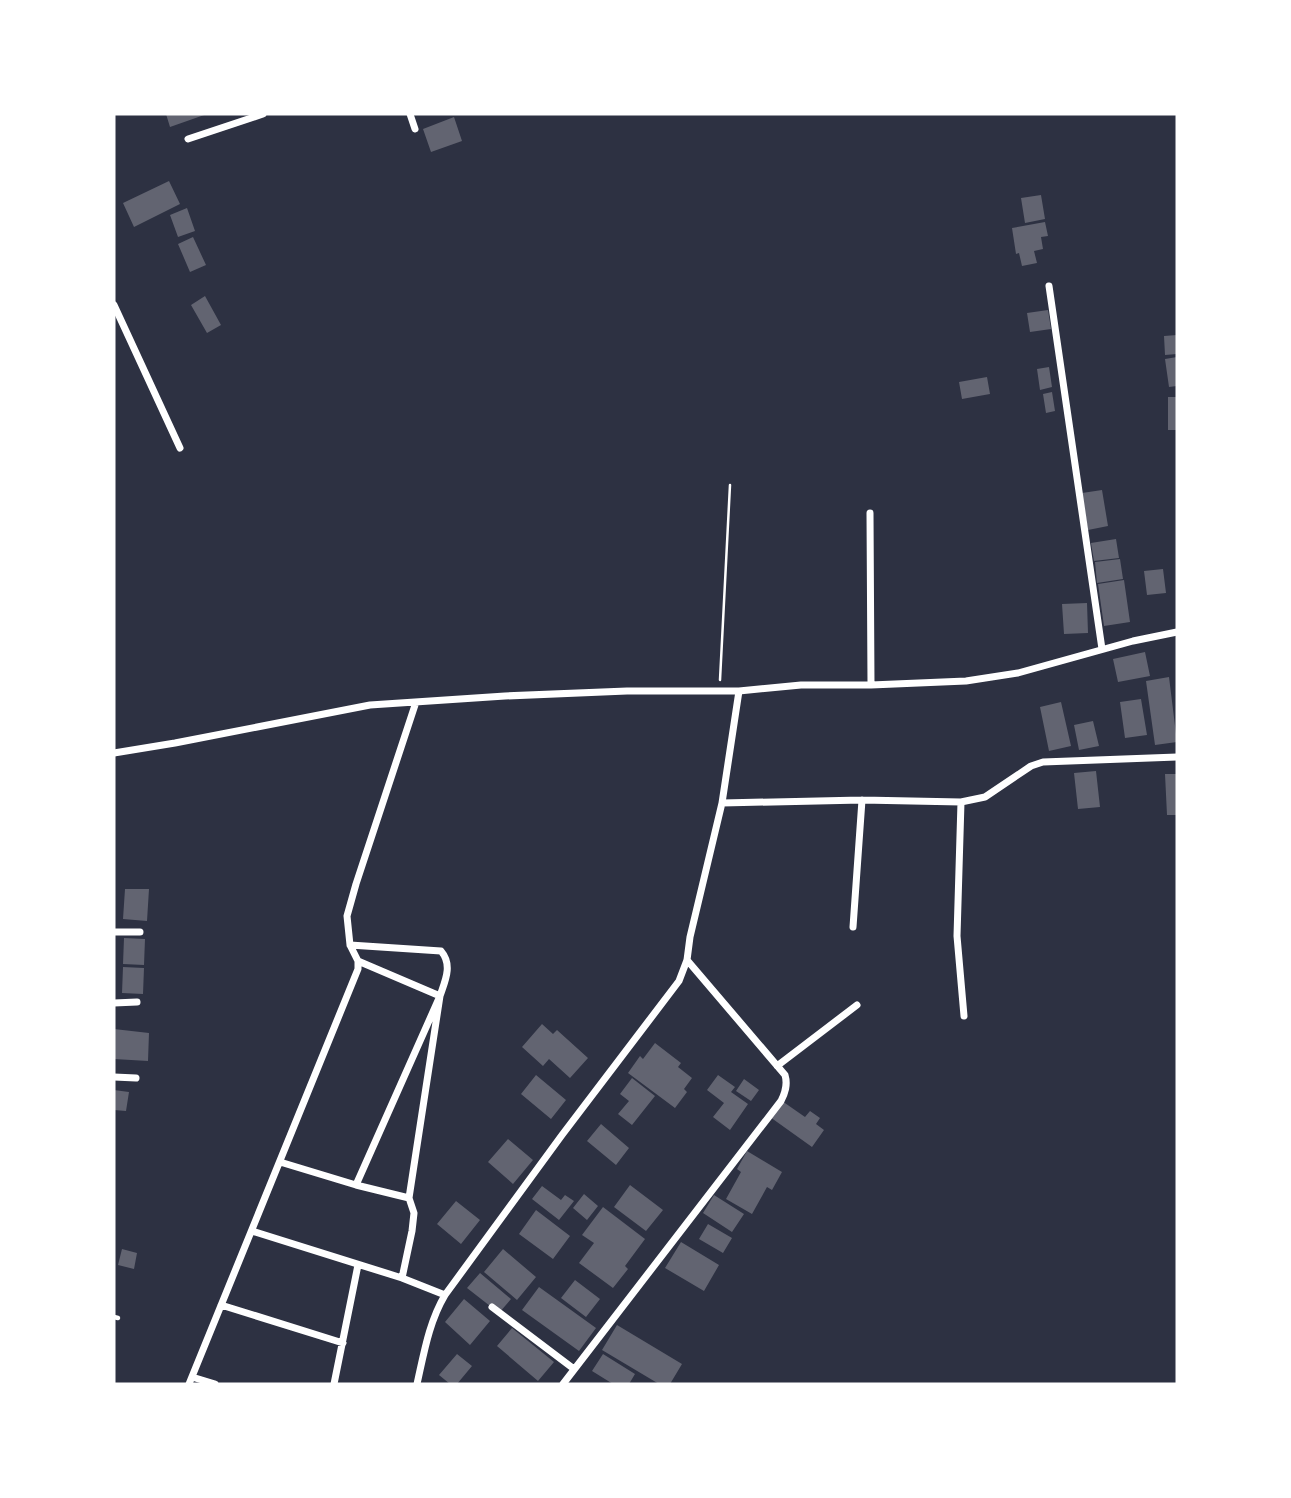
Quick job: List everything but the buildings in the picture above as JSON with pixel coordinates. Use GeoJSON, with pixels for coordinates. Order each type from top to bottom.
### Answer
{"type":"FeatureCollection","features":[{"type":"Feature","properties":{"kind":"street"},"geometry":{"type":"LineString","coordinates":[[188,139],[263,114]]}},
{"type":"Feature","properties":{"kind":"street"},"geometry":{"type":"LineString","coordinates":[[410,114],[415,129]]}},
{"type":"Feature","properties":{"kind":"street"},"geometry":{"type":"LineString","coordinates":[[1049,286],[1102,649]]}},
{"type":"Feature","properties":{"kind":"street"},"geometry":{"type":"LineString","coordinates":[[114,305],[180,448]]}},
{"type":"Feature","properties":{"kind":"street"},"geometry":{"type":"LineString","coordinates":[[870,513],[871,685]]}},
{"type":"Feature","properties":{"kind":"street"},"geometry":{"type":"LineString","coordinates":[[114,753],[370,705],[559,694],[739,691],[801,685],[871,685],[979,679],[1018,673],[1102,649],[1177,632]]}},
{"type":"Feature","properties":{"kind":"street"},"geometry":{"type":"LineString","coordinates":[[417,1384],[435,1311],[445,1295],[679,981],[687,960],[722,803],[739,691]]}},
{"type":"Feature","properties":{"kind":"street"},"geometry":{"type":"LineString","coordinates":[[215,1384],[190,1381],[358,969],[358,961],[349,944],[347,916],[416,702]]}},
{"type":"Feature","properties":{"kind":"street"},"geometry":{"type":"LineString","coordinates":[[722,803],[862,800],[961,802],[985,797],[1031,766],[1042,762],[1177,757]]}},
{"type":"Feature","properties":{"kind":"street"},"geometry":{"type":"LineString","coordinates":[[853,927],[862,800]]}},
{"type":"Feature","properties":{"kind":"street"},"geometry":{"type":"LineString","coordinates":[[961,802],[957,936],[964,1016]]}},
{"type":"Feature","properties":{"kind":"street"},"geometry":{"type":"LineString","coordinates":[[114,932],[140,932]]}},
{"type":"Feature","properties":{"kind":"street"},"geometry":{"type":"LineString","coordinates":[[349,944],[441,951],[447,957],[448,968],[440,996],[408,1198],[414,1213],[402,1278]]}},
{"type":"Feature","properties":{"kind":"street"},"geometry":{"type":"LineString","coordinates":[[563,1384],[785,1093],[785,1075],[687,960]]}},
{"type":"Feature","properties":{"kind":"street"},"geometry":{"type":"LineString","coordinates":[[358,961],[440,996]]}},
{"type":"Feature","properties":{"kind":"street"},"geometry":{"type":"LineString","coordinates":[[356,1185],[440,996]]}},
{"type":"Feature","properties":{"kind":"street"},"geometry":{"type":"LineString","coordinates":[[114,1003],[137,1002]]}},
{"type":"Feature","properties":{"kind":"street"},"geometry":{"type":"LineString","coordinates":[[777,1066],[857,1004]]}},
{"type":"Feature","properties":{"kind":"street"},"geometry":{"type":"LineString","coordinates":[[114,1077],[136,1078]]}},
{"type":"Feature","properties":{"kind":"street"},"geometry":{"type":"LineString","coordinates":[[280,1162],[408,1198]]}},
{"type":"Feature","properties":{"kind":"street"},"geometry":{"type":"LineString","coordinates":[[252,1231],[402,1278],[445,1295]]}},
{"type":"Feature","properties":{"kind":"street"},"geometry":{"type":"LineString","coordinates":[[334,1384],[358,1265]]}},
{"type":"Feature","properties":{"kind":"street"},"geometry":{"type":"LineString","coordinates":[[221,1305],[343,1343]]}},
{"type":"Feature","properties":{"kind":"street"},"geometry":{"type":"LineString","coordinates":[[492,1307],[574,1369]]}},
{"type":"Feature","properties":{"kind":"path"},"geometry":{"type":"LineString","coordinates":[[720,691],[730,485]]}}]}
